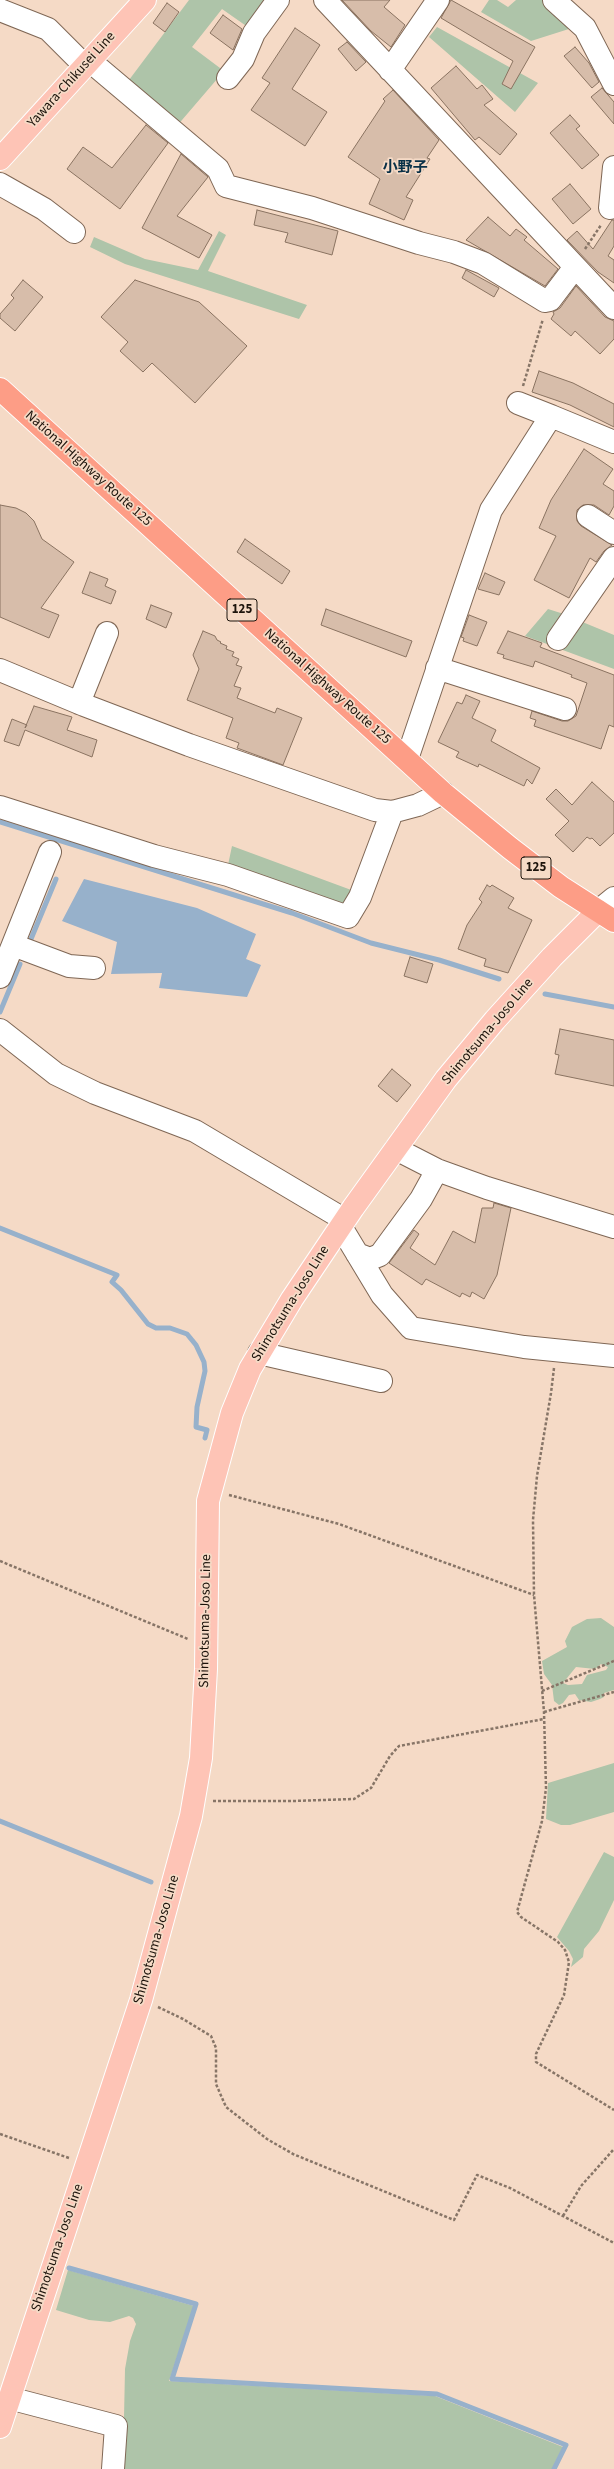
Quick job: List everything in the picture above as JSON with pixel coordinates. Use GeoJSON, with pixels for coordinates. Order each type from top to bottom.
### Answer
{"type":"FeatureCollection","features":[{"type":"Feature","properties":{"kind":"highway","name":"National Highway Route 125"},"geometry":{"type":"LineString","coordinates":[[0,389],[443,793],[510,848],[609,910]]}},
{"type":"Feature","properties":{"kind":"main road","name":"Yawara-Chikusei Line"},"geometry":{"type":"LineString","coordinates":[[0,159],[144,0]]}},
{"type":"Feature","properties":{"kind":"main road","name":"Shimotsuma-Joso Line"},"geometry":{"type":"LineString","coordinates":[[0,2427],[141,2000],[195,1799],[201,1758],[206,1647],[208,1501],[232,1413],[259,1353],[343,1223],[477,1040],[552,957],[609,910]]}},
{"type":"Feature","properties":{"kind":"street"},"geometry":{"type":"LineString","coordinates":[[0,4],[1,0]]}},
{"type":"Feature","properties":{"kind":"street"},"geometry":{"type":"LineString","coordinates":[[228,78],[243,59],[254,33],[278,0]]}},
{"type":"Feature","properties":{"kind":"street"},"geometry":{"type":"LineString","coordinates":[[325,0],[614,308]]}},
{"type":"Feature","properties":{"kind":"street"},"geometry":{"type":"LineString","coordinates":[[390,70],[438,0]]}},
{"type":"Feature","properties":{"kind":"street"},"geometry":{"type":"LineString","coordinates":[[554,0],[585,28],[614,84]]}},
{"type":"Feature","properties":{"kind":"street"},"geometry":{"type":"LineString","coordinates":[[0,10],[48,29],[218,169],[226,186],[312,208],[419,243],[454,252],[483,263],[545,301],[550,300],[575,267]]}},
{"type":"Feature","properties":{"kind":"street"},"geometry":{"type":"LineString","coordinates":[[610,208],[614,167]]}},
{"type":"Feature","properties":{"kind":"street"},"geometry":{"type":"LineString","coordinates":[[0,184],[44,209],[74,232]]}},
{"type":"Feature","properties":{"kind":"street"},"geometry":{"type":"LineString","coordinates":[[518,403],[614,442]]}},
{"type":"Feature","properties":{"kind":"street"},"geometry":{"type":"LineString","coordinates":[[407,759],[491,510],[551,416]]}},
{"type":"Feature","properties":{"kind":"street"},"geometry":{"type":"LineString","coordinates":[[588,516],[614,533]]}},
{"type":"Feature","properties":{"kind":"street"},"geometry":{"type":"LineString","coordinates":[[558,639],[614,558]]}},
{"type":"Feature","properties":{"kind":"street"},"geometry":{"type":"LineString","coordinates":[[79,703],[107,633]]}},
{"type":"Feature","properties":{"kind":"street"},"geometry":{"type":"LineString","coordinates":[[437,668],[565,709]]}},
{"type":"Feature","properties":{"kind":"street"},"geometry":{"type":"LineString","coordinates":[[0,670],[79,703],[249,767],[375,810],[392,812],[418,805],[443,793]]}},
{"type":"Feature","properties":{"kind":"street"},"geometry":{"type":"LineString","coordinates":[[0,807],[154,856],[228,875],[348,917],[360,897],[392,812]]}},
{"type":"Feature","properties":{"kind":"street"},"geometry":{"type":"LineString","coordinates":[[0,977],[50,852]]}},
{"type":"Feature","properties":{"kind":"street"},"geometry":{"type":"LineString","coordinates":[[13,945],[69,966],[94,968]]}},
{"type":"Feature","properties":{"kind":"street"},"geometry":{"type":"LineString","coordinates":[[0,1030],[56,1074],[95,1093],[195,1131],[343,1223],[358,1254],[382,1295],[411,1328],[524,1347],[614,1356]]}},
{"type":"Feature","properties":{"kind":"street"},"geometry":{"type":"LineString","coordinates":[[396,1149],[437,1170],[519,1199],[614,1227]]}},
{"type":"Feature","properties":{"kind":"street"},"geometry":{"type":"LineString","coordinates":[[358,1254],[370,1259],[380,1255],[421,1199],[437,1170]]}},
{"type":"Feature","properties":{"kind":"street"},"geometry":{"type":"LineString","coordinates":[[259,1353],[381,1381]]}},
{"type":"Feature","properties":{"kind":"street"},"geometry":{"type":"LineString","coordinates":[[9,2398],[116,2426],[113,2469]]}},
{"type":"Feature","properties":{"kind":"path"},"geometry":{"type":"LineString","coordinates":[[575,267],[606,218],[610,208]]}},
{"type":"Feature","properties":{"kind":"path"},"geometry":{"type":"LineString","coordinates":[[518,403],[550,300]]}},
{"type":"Feature","properties":{"kind":"path"},"geometry":{"type":"LineString","coordinates":[[555,1349],[552,1393],[537,1476],[533,1520],[534,1595],[544,1712],[546,1776],[544,1811],[517,1912],[563,1946],[569,1958],[570,1967],[564,1995],[536,2054],[536,2060],[538,2064],[614,2110]]}},
{"type":"Feature","properties":{"kind":"path"},"geometry":{"type":"LineString","coordinates":[[211,1488],[339,1524],[534,1595]]}},
{"type":"Feature","properties":{"kind":"path"},"geometry":{"type":"LineString","coordinates":[[0,1561],[206,1647]]}},
{"type":"Feature","properties":{"kind":"path"},"geometry":{"type":"LineString","coordinates":[[542,1691],[614,1661]]}},
{"type":"Feature","properties":{"kind":"path"},"geometry":{"type":"LineString","coordinates":[[544,1712],[614,1692]]}},
{"type":"Feature","properties":{"kind":"path"},"geometry":{"type":"LineString","coordinates":[[195,1799],[294,1801],[354,1799],[371,1788],[390,1756],[399,1746],[544,1719]]}},
{"type":"Feature","properties":{"kind":"path"},"geometry":{"type":"LineString","coordinates":[[141,2000],[171,2012],[210,2036],[216,2048],[216,2084],[226,2106],[267,2139],[293,2154],[454,2220],[477,2175],[510,2188],[614,2243]]}},
{"type":"Feature","properties":{"kind":"path"},"geometry":{"type":"LineString","coordinates":[[0,2134],[87,2164]]}},
{"type":"Feature","properties":{"kind":"path"},"geometry":{"type":"LineString","coordinates":[[563,2216],[581,2186],[614,2149]]}},
{"type":"Feature","properties":{"kind":"green space"},"geometry":{"type":"Polygon","coordinates":[[[189,0],[273,0],[252,30],[222,9],[192,47],[224,71],[176,127],[126,84],[189,0]]]}},
{"type":"Feature","properties":{"kind":"green space"},"geometry":{"type":"Polygon","coordinates":[[[489,0],[497,0],[508,7],[516,0],[543,0],[572,28],[531,41],[481,12],[489,0]]]}},
{"type":"Feature","properties":{"kind":"green space"},"geometry":{"type":"Polygon","coordinates":[[[437,27],[538,83],[515,112],[429,37],[437,27]]]}},
{"type":"Feature","properties":{"kind":"green space"},"geometry":{"type":"Polygon","coordinates":[[[219,231],[226,235],[208,271],[307,305],[299,319],[125,264],[90,247],[94,237],[145,259],[198,270],[219,231]]]}},
{"type":"Feature","properties":{"kind":"green space"},"geometry":{"type":"Polygon","coordinates":[[[548,609],[567,615],[547,644],[525,636],[548,609]]]}},
{"type":"Feature","properties":{"kind":"green space"},"geometry":{"type":"Polygon","coordinates":[[[580,621],[614,635],[614,669],[560,649],[580,621]]]}},
{"type":"Feature","properties":{"kind":"green space"},"geometry":{"type":"Polygon","coordinates":[[[232,846],[354,891],[347,905],[228,865],[232,846]]]}},
{"type":"Feature","properties":{"kind":"green space"},"geometry":{"type":"Polygon","coordinates":[[[601,1618],[614,1627],[614,1690],[604,1693],[604,1697],[591,1702],[579,1700],[575,1694],[569,1695],[563,1703],[559,1705],[554,1701],[552,1685],[544,1674],[542,1661],[567,1647],[565,1641],[572,1627],[587,1619],[601,1618]],[[601,1664],[595,1669],[576,1667],[563,1683],[568,1685],[582,1684],[587,1675],[606,1670],[608,1667],[601,1664]]]}},
{"type":"Feature","properties":{"kind":"green space"},"geometry":{"type":"Polygon","coordinates":[[[614,1763],[614,1812],[570,1825],[561,1825],[546,1819],[548,1783],[614,1763]]]}},
{"type":"Feature","properties":{"kind":"green space"},"geometry":{"type":"Polygon","coordinates":[[[604,1852],[614,1857],[614,1900],[599,1931],[584,1949],[583,1957],[571,1967],[573,1959],[569,1951],[557,1937],[604,1852]]]}},
{"type":"Feature","properties":{"kind":"green space"},"geometry":{"type":"Polygon","coordinates":[[[68,2270],[194,2306],[169,2381],[435,2396],[563,2447],[552,2469],[120,2469],[124,2418],[125,2369],[130,2341],[136,2324],[133,2318],[129,2316],[110,2322],[89,2320],[56,2310],[68,2270]]]}},
{"type":"Feature","properties":{"kind":"water"},"geometry":{"type":"Polygon","coordinates":[[[84,879],[197,908],[256,934],[246,959],[261,965],[247,997],[159,988],[162,973],[111,974],[117,942],[62,921],[84,879]]]}},
{"type":"Feature","properties":{"kind":"building"},"geometry":{"type":"Polygon","coordinates":[[[342,0],[390,0],[384,7],[405,25],[391,47],[371,31],[342,0]]]}},
{"type":"Feature","properties":{"kind":"building"},"geometry":{"type":"Polygon","coordinates":[[[451,0],[535,47],[511,89],[502,84],[513,61],[441,18],[451,0]]]}},
{"type":"Feature","properties":{"kind":"building"},"geometry":{"type":"Polygon","coordinates":[[[167,3],[179,12],[165,32],[153,23],[167,3]]]}},
{"type":"Feature","properties":{"kind":"building"},"geometry":{"type":"Polygon","coordinates":[[[223,15],[242,29],[233,50],[210,33],[223,15]]]}},
{"type":"Feature","properties":{"kind":"building"},"geometry":{"type":"Polygon","coordinates":[[[295,28],[320,45],[292,89],[327,112],[305,146],[251,110],[270,83],[262,78],[295,28]]]}},
{"type":"Feature","properties":{"kind":"building"},"geometry":{"type":"Polygon","coordinates":[[[347,42],[366,62],[356,71],[338,49],[347,42]]]}},
{"type":"Feature","properties":{"kind":"building"},"geometry":{"type":"Polygon","coordinates":[[[575,47],[589,63],[599,82],[592,88],[564,56],[575,47]]]}},
{"type":"Feature","properties":{"kind":"building"},"geometry":{"type":"Polygon","coordinates":[[[456,66],[477,89],[482,85],[493,99],[484,105],[517,134],[500,155],[479,137],[475,140],[431,88],[456,66]]]}},
{"type":"Feature","properties":{"kind":"building"},"geometry":{"type":"Polygon","coordinates":[[[602,88],[614,102],[614,124],[591,97],[602,88]]]}},
{"type":"Feature","properties":{"kind":"building"},"geometry":{"type":"Polygon","coordinates":[[[393,90],[439,140],[427,158],[430,159],[406,197],[413,200],[404,220],[369,204],[380,179],[348,157],[385,101],[383,99],[393,90]]]}},
{"type":"Feature","properties":{"kind":"building"},"geometry":{"type":"Polygon","coordinates":[[[570,115],[580,126],[576,129],[599,155],[582,169],[550,133],[570,115]]]}},
{"type":"Feature","properties":{"kind":"building"},"geometry":{"type":"Polygon","coordinates":[[[146,125],[168,143],[120,209],[67,169],[83,147],[112,168],[146,125]]]}},
{"type":"Feature","properties":{"kind":"building"},"geometry":{"type":"Polygon","coordinates":[[[181,154],[208,177],[177,216],[212,235],[199,258],[142,228],[181,154]]]}},
{"type":"Feature","properties":{"kind":"building"},"geometry":{"type":"Polygon","coordinates":[[[570,184],[591,209],[573,224],[552,199],[570,184]]]}},
{"type":"Feature","properties":{"kind":"building"},"geometry":{"type":"Polygon","coordinates":[[[257,210],[338,231],[332,255],[285,242],[288,233],[254,225],[257,210]]]}},
{"type":"Feature","properties":{"kind":"building"},"geometry":{"type":"Polygon","coordinates":[[[488,217],[510,236],[516,229],[527,237],[524,240],[558,269],[545,286],[466,240],[488,217]]]}},
{"type":"Feature","properties":{"kind":"building"},"geometry":{"type":"Polygon","coordinates":[[[612,220],[614,220],[614,246],[608,256],[614,260],[614,283],[598,272],[567,240],[577,231],[593,249],[612,220]]]}},
{"type":"Feature","properties":{"kind":"building"},"geometry":{"type":"Polygon","coordinates":[[[466,270],[499,288],[494,297],[462,278],[466,270]]]}},
{"type":"Feature","properties":{"kind":"building"},"geometry":{"type":"Polygon","coordinates":[[[23,280],[43,297],[15,331],[0,318],[0,314],[14,298],[11,295],[23,280]]]}},
{"type":"Feature","properties":{"kind":"building"},"geometry":{"type":"Polygon","coordinates":[[[135,280],[199,302],[247,346],[195,403],[152,363],[143,372],[120,351],[128,342],[101,317],[135,280]]]}},
{"type":"Feature","properties":{"kind":"building"},"geometry":{"type":"Polygon","coordinates":[[[576,286],[605,317],[614,321],[614,339],[600,354],[575,331],[571,336],[551,319],[554,314],[553,312],[560,308],[576,286]]]}},
{"type":"Feature","properties":{"kind":"building"},"geometry":{"type":"Polygon","coordinates":[[[539,371],[573,383],[614,404],[614,427],[570,405],[532,392],[539,371]]]}},
{"type":"Feature","properties":{"kind":"building"},"geometry":{"type":"Polygon","coordinates":[[[584,449],[613,469],[603,484],[614,491],[614,506],[609,515],[594,505],[583,505],[577,510],[577,521],[581,526],[612,545],[604,551],[596,562],[590,558],[569,598],[534,580],[556,536],[539,528],[551,500],[584,449]]]}},
{"type":"Feature","properties":{"kind":"building"},"geometry":{"type":"Polygon","coordinates":[[[0,505],[16,508],[26,513],[34,521],[42,539],[74,562],[41,608],[59,615],[49,638],[0,617],[0,505]]]}},
{"type":"Feature","properties":{"kind":"building"},"geometry":{"type":"Polygon","coordinates":[[[245,539],[290,571],[282,584],[237,552],[245,539]]]}},
{"type":"Feature","properties":{"kind":"building"},"geometry":{"type":"Polygon","coordinates":[[[90,572],[108,579],[105,586],[116,591],[111,604],[82,593],[90,572]]]}},
{"type":"Feature","properties":{"kind":"building"},"geometry":{"type":"Polygon","coordinates":[[[485,573],[505,582],[499,595],[478,589],[485,573]]]}},
{"type":"Feature","properties":{"kind":"building"},"geometry":{"type":"Polygon","coordinates":[[[151,605],[172,613],[166,628],[146,619],[151,605]]]}},
{"type":"Feature","properties":{"kind":"building"},"geometry":{"type":"Polygon","coordinates":[[[326,609],[412,641],[406,657],[321,625],[326,609]]]}},
{"type":"Feature","properties":{"kind":"building"},"geometry":{"type":"Polygon","coordinates":[[[469,615],[487,622],[477,646],[463,641],[464,638],[461,637],[469,615]]]}},
{"type":"Feature","properties":{"kind":"building"},"geometry":{"type":"Polygon","coordinates":[[[203,631],[215,636],[217,640],[221,642],[220,643],[227,646],[226,649],[234,652],[232,656],[239,659],[236,665],[242,667],[234,686],[241,688],[237,698],[275,713],[277,708],[302,718],[283,765],[237,748],[239,743],[226,738],[233,718],[187,700],[199,669],[193,655],[203,631]]]}},
{"type":"Feature","properties":{"kind":"building"},"geometry":{"type":"Polygon","coordinates":[[[508,631],[542,643],[540,647],[614,675],[614,727],[609,725],[601,749],[534,726],[536,720],[530,718],[532,711],[562,721],[568,721],[576,716],[587,683],[571,677],[572,675],[535,661],[533,667],[503,658],[504,655],[497,653],[508,631]]]}},
{"type":"Feature","properties":{"kind":"building"},"geometry":{"type":"Polygon","coordinates":[[[466,695],[480,701],[472,718],[496,730],[491,741],[540,768],[532,784],[527,779],[524,786],[479,764],[478,767],[456,757],[459,752],[438,742],[457,702],[462,704],[466,695]]]}},
{"type":"Feature","properties":{"kind":"building"},"geometry":{"type":"Polygon","coordinates":[[[34,706],[72,717],[67,730],[97,740],[92,757],[25,730],[19,746],[4,741],[12,719],[26,725],[34,706]]]}},
{"type":"Feature","properties":{"kind":"building"},"geometry":{"type":"Polygon","coordinates":[[[592,782],[614,802],[614,833],[600,846],[592,838],[590,839],[587,837],[573,852],[555,835],[569,821],[546,799],[556,789],[572,805],[592,782]]]}},
{"type":"Feature","properties":{"kind":"building"},"geometry":{"type":"Polygon","coordinates":[[[487,885],[490,887],[492,885],[514,898],[508,908],[532,920],[508,973],[484,966],[486,959],[458,949],[467,925],[482,902],[479,899],[487,885]]]}},
{"type":"Feature","properties":{"kind":"building"},"geometry":{"type":"Polygon","coordinates":[[[410,957],[433,964],[427,983],[404,976],[410,957]]]}},
{"type":"Feature","properties":{"kind":"building"},"geometry":{"type":"Polygon","coordinates":[[[560,1029],[614,1040],[614,1086],[555,1074],[559,1055],[555,1054],[560,1029]]]}},
{"type":"Feature","properties":{"kind":"building"},"geometry":{"type":"Polygon","coordinates":[[[392,1069],[411,1085],[397,1102],[378,1086],[392,1069]]]}},
{"type":"Feature","properties":{"kind":"building"},"geometry":{"type":"Polygon","coordinates":[[[494,1203],[511,1208],[497,1275],[484,1299],[472,1292],[470,1297],[462,1293],[460,1297],[426,1279],[422,1285],[389,1263],[414,1230],[419,1234],[410,1248],[435,1265],[453,1231],[475,1243],[482,1208],[493,1208],[494,1203]]]}},
{"type":"Feature","properties":{"kind":"waterway"},"geometry":{"type":"LineString","coordinates":[[0,822],[292,913],[371,943],[439,960],[499,979]]}},
{"type":"Feature","properties":{"kind":"waterway"},"geometry":{"type":"LineString","coordinates":[[31,939],[56,879]]}},
{"type":"Feature","properties":{"kind":"waterway"},"geometry":{"type":"LineString","coordinates":[[0,1012],[20,964]]}},
{"type":"Feature","properties":{"kind":"waterway"},"geometry":{"type":"LineString","coordinates":[[545,994],[614,1007]]}},
{"type":"Feature","properties":{"kind":"waterway"},"geometry":{"type":"LineString","coordinates":[[0,1228],[117,1275],[112,1282],[121,1290],[148,1324],[156,1328],[170,1328],[187,1334],[196,1345],[204,1362],[205,1371],[197,1407],[196,1427],[207,1430],[205,1438]]}},
{"type":"Feature","properties":{"kind":"waterway"},"geometry":{"type":"LineString","coordinates":[[0,1821],[151,1882]]}},
{"type":"Feature","properties":{"kind":"waterway"},"geometry":{"type":"LineString","coordinates":[[69,2268],[196,2304],[172,2379],[437,2394],[566,2445],[554,2469]]}},
{"type":"Feature","properties":{"kind":"district","name":"小野子"},"geometry":{"type":"Point","coordinates":[405,169]}}]}
